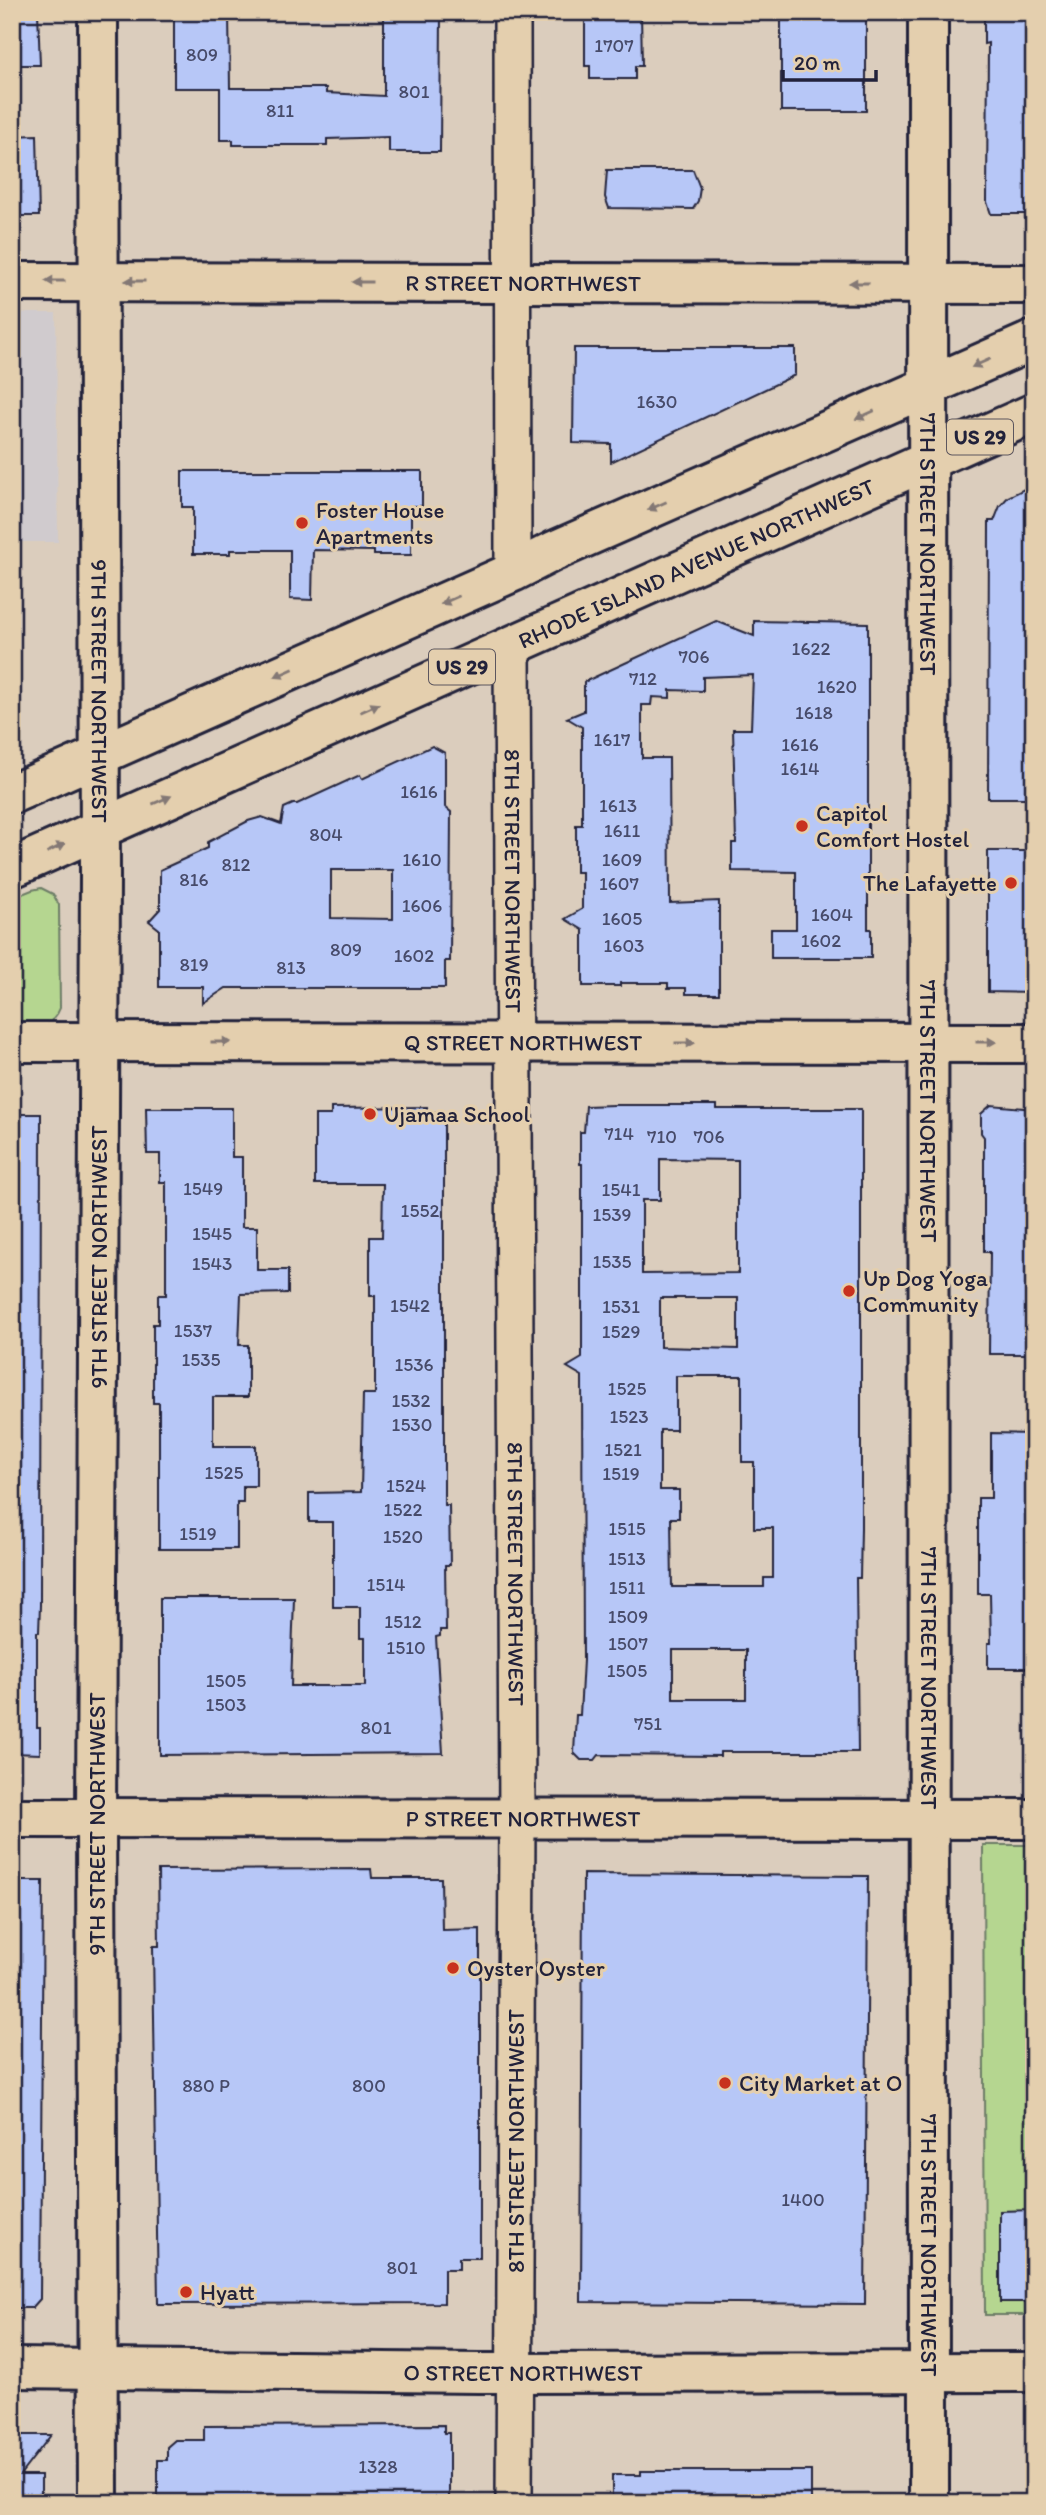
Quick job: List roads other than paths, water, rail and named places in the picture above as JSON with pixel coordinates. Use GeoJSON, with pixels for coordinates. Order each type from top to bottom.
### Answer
{"type":"FeatureCollection","features":[{"type":"Feature","properties":{"kind":"main road","name":"9TH STREET NORTHWEST"},"geometry":{"type":"LineString","coordinates":[[98,12],[98,2503]]}},
{"type":"Feature","properties":{"kind":"main road","name":"7TH STREET NORTHWEST"},"geometry":{"type":"LineString","coordinates":[[928,12],[929,2503]]}},
{"type":"Feature","properties":{"kind":"main road","name":"R STREET NORTHWEST"},"geometry":{"type":"LineString","coordinates":[[12,282],[1034,284]]}},
{"type":"Feature","properties":{"kind":"main road"},"geometry":{"type":"LineString","coordinates":[[12,794],[1034,340]]}},
{"type":"Feature","properties":{"kind":"main road","name":"RHODE ISLAND AVENUE NORTHWEST"},"geometry":{"type":"LineString","coordinates":[[12,867],[1034,413]]}},
{"type":"Feature","properties":{"kind":"main road","name":"Q STREET NORTHWEST"},"geometry":{"type":"LineString","coordinates":[[12,1042],[1034,1043]]}},
{"type":"Feature","properties":{"kind":"main road","name":"P STREET NORTHWEST"},"geometry":{"type":"LineString","coordinates":[[12,1818],[1034,1819]]}},
{"type":"Feature","properties":{"kind":"main road","name":"O STREET NORTHWEST"},"geometry":{"type":"LineString","coordinates":[[12,2368],[98,2371],[514,2373],[1034,2372]]}},
{"type":"Feature","properties":{"kind":"street"},"geometry":{"type":"LineString","coordinates":[[512,12],[513,572]]}},
{"type":"Feature","properties":{"kind":"street","name":"8TH STREET NORTHWEST"},"geometry":{"type":"LineString","coordinates":[[512,645],[517,1819],[514,2503]]}},
{"type":"Feature","properties":{"kind":"place","name":"Foster House Apartments"},"geometry":{"type":"Point","coordinates":[302,523]}},
{"type":"Feature","properties":{"kind":"place","name":"Capitol Comfort Hostel"},"geometry":{"type":"Point","coordinates":[802,826]}},
{"type":"Feature","properties":{"kind":"place","name":"The Lafayette"},"geometry":{"type":"Point","coordinates":[1011,883]}},
{"type":"Feature","properties":{"kind":"place","name":"Ujamaa School"},"geometry":{"type":"Point","coordinates":[370,1114]}},
{"type":"Feature","properties":{"kind":"place","name":"Up Dog Yoga Community"},"geometry":{"type":"Point","coordinates":[849,1291]}},
{"type":"Feature","properties":{"kind":"place","name":"Oyster Oyster"},"geometry":{"type":"Point","coordinates":[453,1968]}},
{"type":"Feature","properties":{"kind":"place","name":"City Market at O"},"geometry":{"type":"Point","coordinates":[725,2083]}},
{"type":"Feature","properties":{"kind":"place","name":"Hyatt"},"geometry":{"type":"Point","coordinates":[186,2292]}}]}
